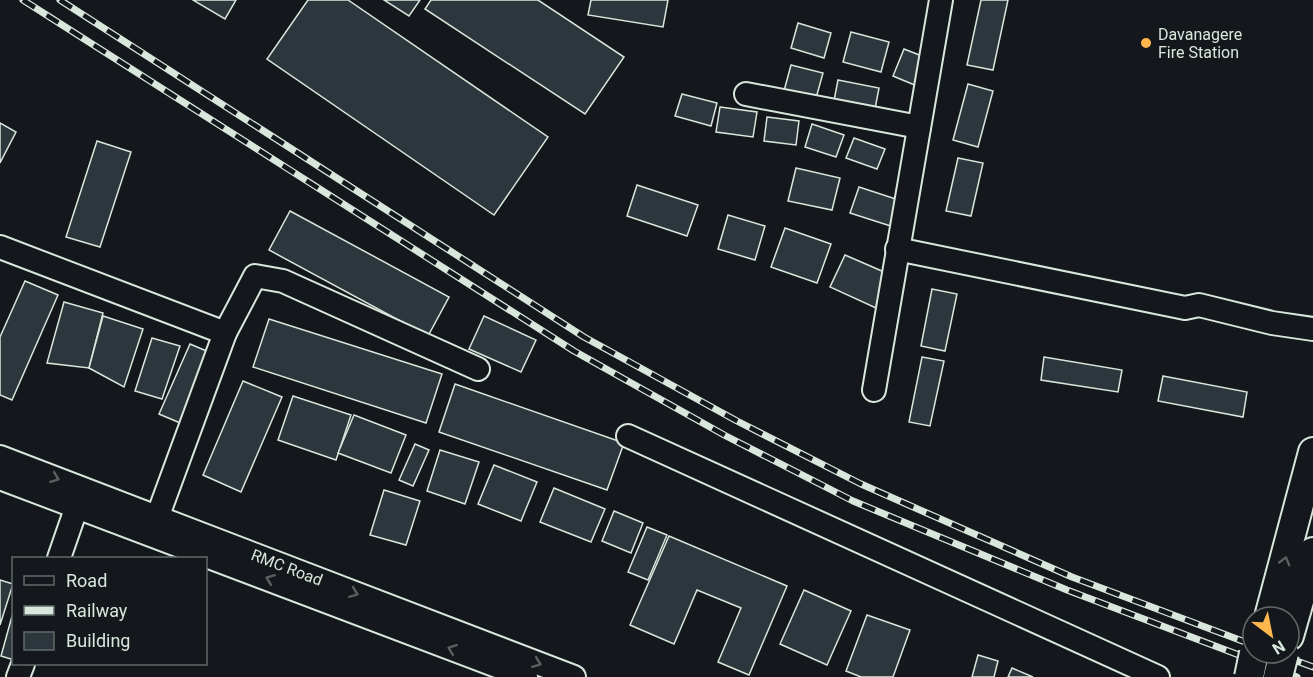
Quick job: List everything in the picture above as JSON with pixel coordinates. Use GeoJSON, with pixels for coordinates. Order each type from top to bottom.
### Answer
{"type":"FeatureCollection","features":[{"type":"Feature","properties":{"kind":"main road"},"geometry":{"type":"LineString","coordinates":[[1272,605],[1313,452]]}},
{"type":"Feature","properties":{"kind":"main road"},"geometry":{"type":"LineString","coordinates":[[1307,600],[1313,552]]}},
{"type":"Feature","properties":{"kind":"street"},"geometry":{"type":"LineString","coordinates":[[874,390],[941,0]]}},
{"type":"Feature","properties":{"kind":"street"},"geometry":{"type":"LineString","coordinates":[[746,94],[919,127]]}},
{"type":"Feature","properties":{"kind":"street"},"geometry":{"type":"LineString","coordinates":[[0,247],[225,333]]}},
{"type":"Feature","properties":{"kind":"street"},"geometry":{"type":"LineString","coordinates":[[897,249],[1185,308],[1199,305],[1272,323],[1313,328]]}},
{"type":"Feature","properties":{"kind":"street"},"geometry":{"type":"LineString","coordinates":[[157,518],[225,333],[255,276],[283,281],[478,369]]}},
{"type":"Feature","properties":{"kind":"street"},"geometry":{"type":"LineString","coordinates":[[628,436],[1158,677]]}},
{"type":"Feature","properties":{"kind":"street","name":"RMC Road"},"geometry":{"type":"LineString","coordinates":[[0,457],[574,677]]}},
{"type":"Feature","properties":{"kind":"street","name":"RMC Road"},"geometry":{"type":"LineString","coordinates":[[0,478],[526,677]]}},
{"type":"Feature","properties":{"kind":"street"},"geometry":{"type":"LineString","coordinates":[[59,557],[76,506]]}},
{"type":"Feature","properties":{"kind":"building"},"geometry":{"type":"Polygon","coordinates":[[[193,0],[236,0],[225,19],[193,0]]]}},
{"type":"Feature","properties":{"kind":"building"},"geometry":{"type":"Polygon","coordinates":[[[308,0],[348,0],[548,137],[494,215],[267,59],[308,0]]]}},
{"type":"Feature","properties":{"kind":"building"},"geometry":{"type":"Polygon","coordinates":[[[384,0],[420,0],[409,16],[384,0]]]}},
{"type":"Feature","properties":{"kind":"building"},"geometry":{"type":"Polygon","coordinates":[[[431,0],[538,0],[624,57],[585,114],[425,9],[431,0]]]}},
{"type":"Feature","properties":{"kind":"building"},"geometry":{"type":"Polygon","coordinates":[[[591,0],[668,0],[663,27],[588,15],[591,0]]]}},
{"type":"Feature","properties":{"kind":"building"},"geometry":{"type":"Polygon","coordinates":[[[981,0],[1008,0],[993,70],[967,65],[981,0]]]}},
{"type":"Feature","properties":{"kind":"building"},"geometry":{"type":"Polygon","coordinates":[[[798,23],[831,33],[824,58],[791,48],[798,23]]]}},
{"type":"Feature","properties":{"kind":"building"},"geometry":{"type":"Polygon","coordinates":[[[851,32],[889,42],[881,72],[843,62],[851,32]]]}},
{"type":"Feature","properties":{"kind":"building"},"geometry":{"type":"Polygon","coordinates":[[[904,49],[940,63],[929,91],[893,76],[904,49]]]}},
{"type":"Feature","properties":{"kind":"building"},"geometry":{"type":"Polygon","coordinates":[[[791,65],[823,73],[816,98],[784,91],[791,65]]]}},
{"type":"Feature","properties":{"kind":"building"},"geometry":{"type":"Polygon","coordinates":[[[838,80],[879,88],[874,114],[833,106],[838,80]]]}},
{"type":"Feature","properties":{"kind":"building"},"geometry":{"type":"Polygon","coordinates":[[[968,84],[993,91],[978,147],[953,140],[968,84]]]}},
{"type":"Feature","properties":{"kind":"building"},"geometry":{"type":"Polygon","coordinates":[[[682,94],[717,103],[711,126],[675,116],[682,94]]]}},
{"type":"Feature","properties":{"kind":"building"},"geometry":{"type":"Polygon","coordinates":[[[720,107],[757,112],[753,137],[716,132],[720,107]]]}},
{"type":"Feature","properties":{"kind":"building"},"geometry":{"type":"Polygon","coordinates":[[[767,117],[799,121],[796,145],[764,141],[767,117]]]}},
{"type":"Feature","properties":{"kind":"building"},"geometry":{"type":"Polygon","coordinates":[[[0,123],[16,132],[0,163],[0,123]]]}},
{"type":"Feature","properties":{"kind":"building"},"geometry":{"type":"Polygon","coordinates":[[[812,124],[844,135],[836,157],[805,147],[812,124]]]}},
{"type":"Feature","properties":{"kind":"building"},"geometry":{"type":"Polygon","coordinates":[[[854,138],[885,149],[877,169],[846,158],[854,138]]]}},
{"type":"Feature","properties":{"kind":"building"},"geometry":{"type":"Polygon","coordinates":[[[97,141],[131,152],[100,247],[66,237],[97,141]]]}},
{"type":"Feature","properties":{"kind":"building"},"geometry":{"type":"Polygon","coordinates":[[[958,158],[983,163],[971,216],[946,211],[958,158]]]}},
{"type":"Feature","properties":{"kind":"building"},"geometry":{"type":"Polygon","coordinates":[[[796,168],[840,178],[832,210],[788,201],[796,168]]]}},
{"type":"Feature","properties":{"kind":"building"},"geometry":{"type":"Polygon","coordinates":[[[637,185],[698,205],[687,236],[627,216],[637,185]]]}},
{"type":"Feature","properties":{"kind":"building"},"geometry":{"type":"Polygon","coordinates":[[[859,187],[908,203],[900,229],[850,213],[859,187]]]}},
{"type":"Feature","properties":{"kind":"building"},"geometry":{"type":"Polygon","coordinates":[[[290,211],[449,297],[428,336],[269,250],[290,211]]]}},
{"type":"Feature","properties":{"kind":"building"},"geometry":{"type":"Polygon","coordinates":[[[728,215],[765,226],[755,260],[718,249],[728,215]]]}},
{"type":"Feature","properties":{"kind":"building"},"geometry":{"type":"Polygon","coordinates":[[[785,228],[831,244],[817,283],[771,267],[785,228]]]}},
{"type":"Feature","properties":{"kind":"building"},"geometry":{"type":"Polygon","coordinates":[[[845,255],[891,275],[876,308],[830,287],[845,255]]]}},
{"type":"Feature","properties":{"kind":"building"},"geometry":{"type":"Polygon","coordinates":[[[25,281],[58,295],[12,400],[0,395],[0,337],[25,281]]]}},
{"type":"Feature","properties":{"kind":"building"},"geometry":{"type":"Polygon","coordinates":[[[932,289],[957,294],[945,351],[921,346],[932,289]]]}},
{"type":"Feature","properties":{"kind":"building"},"geometry":{"type":"Polygon","coordinates":[[[64,302],[103,313],[89,368],[47,363],[64,302]]]}},
{"type":"Feature","properties":{"kind":"building"},"geometry":{"type":"Polygon","coordinates":[[[103,316],[143,329],[124,387],[89,368],[103,316]]]}},
{"type":"Feature","properties":{"kind":"building"},"geometry":{"type":"Polygon","coordinates":[[[484,316],[536,340],[521,372],[469,349],[484,316]]]}},
{"type":"Feature","properties":{"kind":"building"},"geometry":{"type":"Polygon","coordinates":[[[269,319],[442,374],[426,423],[253,367],[269,319]]]}},
{"type":"Feature","properties":{"kind":"building"},"geometry":{"type":"Polygon","coordinates":[[[152,338],[180,346],[162,399],[135,391],[152,338]]]}},
{"type":"Feature","properties":{"kind":"building"},"geometry":{"type":"Polygon","coordinates":[[[190,344],[223,358],[192,428],[159,414],[190,344]]]}},
{"type":"Feature","properties":{"kind":"building"},"geometry":{"type":"Polygon","coordinates":[[[922,357],[944,361],[930,426],[909,422],[922,357]]]}},
{"type":"Feature","properties":{"kind":"building"},"geometry":{"type":"Polygon","coordinates":[[[1044,357],[1122,370],[1118,392],[1041,380],[1044,357]]]}},
{"type":"Feature","properties":{"kind":"building"},"geometry":{"type":"Polygon","coordinates":[[[1163,376],[1247,392],[1243,417],[1158,401],[1163,376]]]}},
{"type":"Feature","properties":{"kind":"building"},"geometry":{"type":"Polygon","coordinates":[[[243,381],[282,397],[241,492],[203,475],[243,381]]]}},
{"type":"Feature","properties":{"kind":"building"},"geometry":{"type":"Polygon","coordinates":[[[455,384],[624,443],[607,490],[439,432],[455,384]]]}},
{"type":"Feature","properties":{"kind":"building"},"geometry":{"type":"Polygon","coordinates":[[[293,396],[351,415],[336,460],[278,440],[293,396]]]}},
{"type":"Feature","properties":{"kind":"building"},"geometry":{"type":"Polygon","coordinates":[[[354,415],[406,435],[391,473],[338,453],[354,415]]]}},
{"type":"Feature","properties":{"kind":"building"},"geometry":{"type":"Polygon","coordinates":[[[415,444],[429,450],[413,486],[399,480],[415,444]]]}},
{"type":"Feature","properties":{"kind":"building"},"geometry":{"type":"Polygon","coordinates":[[[440,450],[479,462],[465,504],[427,491],[440,450]]]}},
{"type":"Feature","properties":{"kind":"building"},"geometry":{"type":"Polygon","coordinates":[[[494,465],[537,482],[521,521],[478,504],[494,465]]]}},
{"type":"Feature","properties":{"kind":"building"},"geometry":{"type":"Polygon","coordinates":[[[554,488],[605,509],[591,542],[540,522],[554,488]]]}},
{"type":"Feature","properties":{"kind":"building"},"geometry":{"type":"Polygon","coordinates":[[[384,490],[420,501],[406,545],[370,535],[384,490]]]}},
{"type":"Feature","properties":{"kind":"building"},"geometry":{"type":"Polygon","coordinates":[[[614,511],[643,523],[631,553],[602,541],[614,511]]]}},
{"type":"Feature","properties":{"kind":"building"},"geometry":{"type":"Polygon","coordinates":[[[647,527],[667,535],[648,580],[628,572],[647,527]]]}},
{"type":"Feature","properties":{"kind":"building"},"geometry":{"type":"Polygon","coordinates":[[[669,536],[787,586],[749,675],[718,662],[741,608],[697,590],[674,644],[630,625],[669,536]]]}},
{"type":"Feature","properties":{"kind":"building"},"geometry":{"type":"Polygon","coordinates":[[[0,580],[12,584],[12,587],[0,625],[0,580]]]}},
{"type":"Feature","properties":{"kind":"building"},"geometry":{"type":"Polygon","coordinates":[[[804,590],[851,611],[827,665],[780,644],[804,590]]]}},
{"type":"Feature","properties":{"kind":"building"},"geometry":{"type":"Polygon","coordinates":[[[867,615],[910,630],[893,677],[861,677],[846,671],[867,615]]]}},
{"type":"Feature","properties":{"kind":"building"},"geometry":{"type":"Polygon","coordinates":[[[12,616],[12,659],[1,656],[12,616]]]}},
{"type":"Feature","properties":{"kind":"building"},"geometry":{"type":"Polygon","coordinates":[[[978,655],[998,661],[994,677],[972,677],[978,655]]]}},
{"type":"Feature","properties":{"kind":"building"},"geometry":{"type":"Polygon","coordinates":[[[1012,668],[1033,677],[1008,677],[1012,668]]]}},
{"type":"Feature","properties":{"kind":"railway"},"geometry":{"type":"LineString","coordinates":[[23,0],[574,351],[726,436],[853,501],[1067,590],[1297,677]]}},
{"type":"Feature","properties":{"kind":"railway"},"geometry":{"type":"LineString","coordinates":[[60,0],[584,337],[737,421],[861,484],[1072,577],[1241,640]]}},
{"type":"Feature","properties":{"kind":"railway"},"geometry":{"type":"LineString","coordinates":[[1301,663],[1313,667]]}},
{"type":"Feature","properties":{"kind":"place","name":"Davanagere Fire Station"},"geometry":{"type":"Point","coordinates":[1146,43]}}]}
